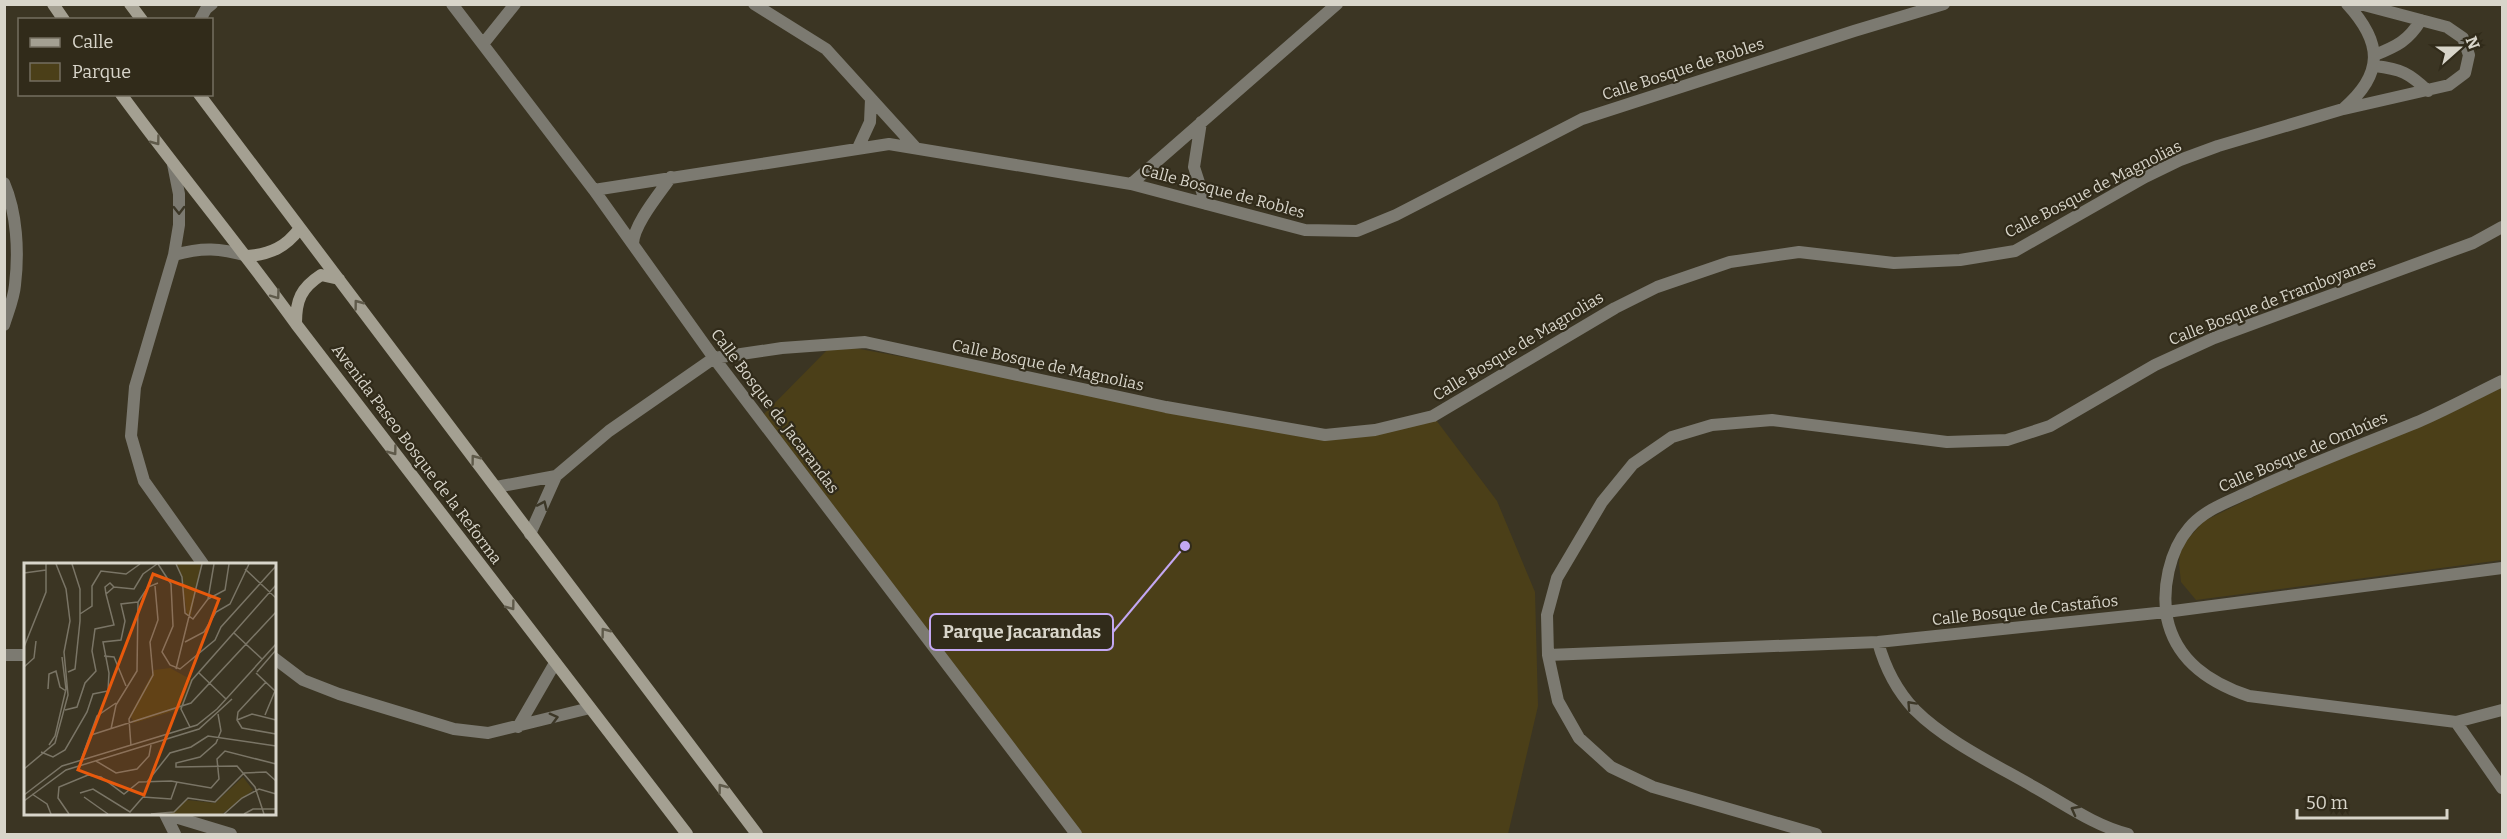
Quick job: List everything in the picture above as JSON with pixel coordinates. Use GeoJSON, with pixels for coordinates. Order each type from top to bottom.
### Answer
{"type":"FeatureCollection","features":[{"type":"Feature","properties":{"kind":"main road"},"geometry":{"type":"LineString","coordinates":[[53,4],[63,18]]}},
{"type":"Feature","properties":{"kind":"main road"},"geometry":{"type":"LineString","coordinates":[[130,4],[140,18]]}},
{"type":"Feature","properties":{"kind":"main road","name":"Avenida Paseo Bosque de la Reforma"},"geometry":{"type":"LineString","coordinates":[[122,96],[173,164],[248,256],[296,324],[687,834]]}},
{"type":"Feature","properties":{"kind":"main road"},"geometry":{"type":"LineString","coordinates":[[201,96],[757,834]]}},
{"type":"Feature","properties":{"kind":"main road"},"geometry":{"type":"LineString","coordinates":[[248,256],[276,250],[290,241],[300,228]]}},
{"type":"Feature","properties":{"kind":"main road"},"geometry":{"type":"LineString","coordinates":[[296,324],[296,306],[307,284],[321,275],[339,279]]}},
{"type":"Feature","properties":{"kind":"street"},"geometry":{"type":"LineString","coordinates":[[201,18],[212,4]]}},
{"type":"Feature","properties":{"kind":"street","name":"Calle Bosque de Jacarandas"},"geometry":{"type":"LineString","coordinates":[[452,4],[594,190],[714,358],[1076,834]]}},
{"type":"Feature","properties":{"kind":"street"},"geometry":{"type":"LineString","coordinates":[[483,44],[515,4]]}},
{"type":"Feature","properties":{"kind":"street"},"geometry":{"type":"LineString","coordinates":[[754,4],[826,49],[916,148]]}},
{"type":"Feature","properties":{"kind":"street"},"geometry":{"type":"LineString","coordinates":[[1131,184],[1337,4]]}},
{"type":"Feature","properties":{"kind":"street","name":"Calle Bosque de Robles"},"geometry":{"type":"LineString","coordinates":[[594,190],[889,144],[1131,184],[1305,230],[1357,231],[1396,215],[1582,119],[1944,4]]}},
{"type":"Feature","properties":{"kind":"street"},"geometry":{"type":"LineString","coordinates":[[2346,4],[2359,18],[2370,36],[2375,61]]}},
{"type":"Feature","properties":{"kind":"street"},"geometry":{"type":"LineString","coordinates":[[2343,109],[2449,86],[2465,73],[2469,55],[2463,38],[2447,27],[2360,4]]}},
{"type":"Feature","properties":{"kind":"street"},"geometry":{"type":"LineString","coordinates":[[2375,61],[2411,36],[2421,20]]}},
{"type":"Feature","properties":{"kind":"street"},"geometry":{"type":"LineString","coordinates":[[2375,61],[2404,72],[2428,91]]}},
{"type":"Feature","properties":{"kind":"street","name":"Calle Bosque de Magnolias"},"geometry":{"type":"LineString","coordinates":[[530,534],[556,476],[609,431],[714,358],[782,348],[865,342],[1166,407],[1325,435],[1375,430],[1433,416],[1615,308],[1657,287],[1730,262],[1799,252],[1894,263],[1960,261],[2015,251],[2145,177],[2180,160],[2218,146],[2343,109],[2369,82],[2375,61]]}},
{"type":"Feature","properties":{"kind":"street"},"geometry":{"type":"LineString","coordinates":[[858,148],[870,122],[871,99]]}},
{"type":"Feature","properties":{"kind":"street"},"geometry":{"type":"LineString","coordinates":[[1201,122],[1194,168],[1206,204]]}},
{"type":"Feature","properties":{"kind":"street"},"geometry":{"type":"LineString","coordinates":[[173,164],[179,194],[174,255],[135,387],[131,436],[144,481],[202,563]]}},
{"type":"Feature","properties":{"kind":"street"},"geometry":{"type":"LineString","coordinates":[[633,244],[633,237],[646,213],[671,177]]}},
{"type":"Feature","properties":{"kind":"street"},"geometry":{"type":"LineString","coordinates":[[4,183],[11,198],[16,242],[15,286],[4,325]]}},
{"type":"Feature","properties":{"kind":"street","name":"Calle Bosque de Framboyanes"},"geometry":{"type":"LineString","coordinates":[[1816,834],[1653,787],[1611,767],[1579,738],[1558,701],[1548,656],[1547,615],[1557,578],[1602,502],[1634,464],[1672,437],[1712,424],[1772,420],[1947,442],[2007,440],[2050,426],[2155,364],[2214,338],[2473,243],[2502,227]]}},
{"type":"Feature","properties":{"kind":"street"},"geometry":{"type":"LineString","coordinates":[[174,255],[198,249],[224,249],[248,256]]}},
{"type":"Feature","properties":{"kind":"street","name":"Calle Bosque de Ombúes"},"geometry":{"type":"LineString","coordinates":[[2502,381],[2423,420],[2287,474],[2200,517],[2190,527],[2175,551],[2167,579],[2166,612],[2173,638],[2187,660],[2208,677],[2249,696],[2456,723],[2502,710]]}},
{"type":"Feature","properties":{"kind":"street","name":"Calle Bosque de Magnolias"},"geometry":{"type":"LineString","coordinates":[[496,487],[556,476]]}},
{"type":"Feature","properties":{"kind":"street","name":"Calle Bosque de Castaños"},"geometry":{"type":"LineString","coordinates":[[1548,656],[1878,642],[2166,612],[2502,568]]}},
{"type":"Feature","properties":{"kind":"street"},"geometry":{"type":"LineString","coordinates":[[1878,642],[1895,685],[1917,711],[1930,722],[1973,751],[2074,810],[2128,834]]}},
{"type":"Feature","properties":{"kind":"street"},"geometry":{"type":"LineString","coordinates":[[4,656],[24,655]]}},
{"type":"Feature","properties":{"kind":"street"},"geometry":{"type":"LineString","coordinates":[[276,660],[303,680],[339,694],[454,729],[488,733],[590,708]]}},
{"type":"Feature","properties":{"kind":"street"},"geometry":{"type":"LineString","coordinates":[[518,727],[555,663]]}},
{"type":"Feature","properties":{"kind":"street"},"geometry":{"type":"LineString","coordinates":[[2456,723],[2502,788]]}},
{"type":"Feature","properties":{"kind":"street"},"geometry":{"type":"LineString","coordinates":[[166,815],[175,834]]}},
{"type":"Feature","properties":{"kind":"street"},"geometry":{"type":"LineString","coordinates":[[168,815],[231,834]]}},
{"type":"Feature","properties":{"kind":"green space"},"geometry":{"type":"Polygon","coordinates":[[[833,344],[1325,435],[1433,416],[1497,501],[1535,592],[1538,706],[1508,834],[1076,834],[760,418],[833,344]]]}},
{"type":"Feature","properties":{"kind":"green space"},"geometry":{"type":"Polygon","coordinates":[[[2502,387],[2502,560],[2196,600],[2181,582],[2180,553],[2186,541],[2204,521],[2290,479],[2425,425],[2502,387]]]}},
{"type":"Feature","properties":{"kind":"place","name":"Parque Jacarandas"},"geometry":{"type":"Point","coordinates":[1185,546]}}]}
